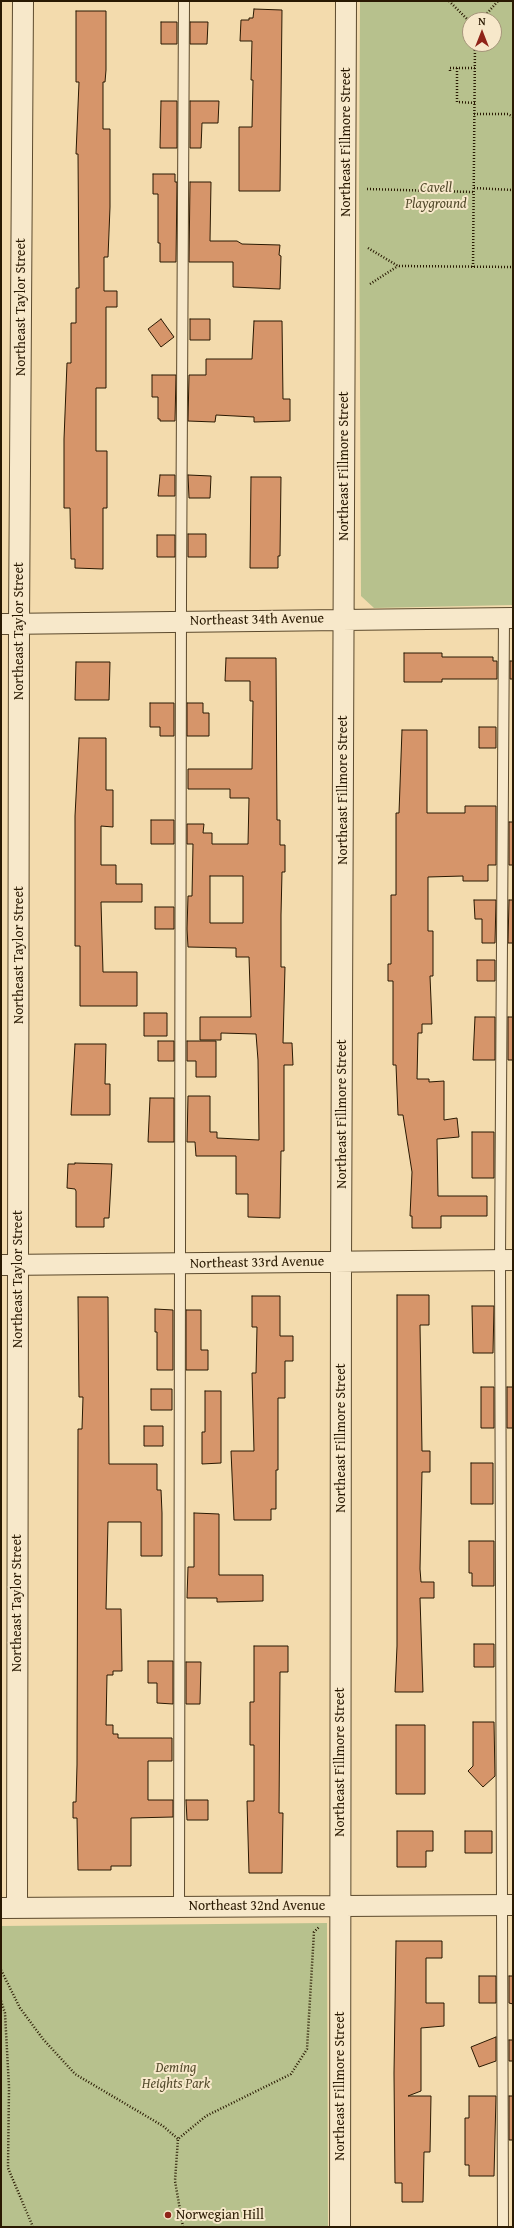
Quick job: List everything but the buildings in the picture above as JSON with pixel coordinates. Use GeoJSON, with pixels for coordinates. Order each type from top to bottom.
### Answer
{"type":"FeatureCollection","features":[{"type":"Feature","properties":{"kind":"street","name":"Northeast Taylor Street"},"geometry":{"type":"LineString","coordinates":[[9,1908],[10,623],[23,1]]}},
{"type":"Feature","properties":{"kind":"street","name":"Northeast Fillmore Street"},"geometry":{"type":"LineString","coordinates":[[340,2227],[341,1262],[346,1]]}},
{"type":"Feature","properties":{"kind":"street","name":"Northeast 34th Avenue"},"geometry":{"type":"LineString","coordinates":[[10,623],[508,618]]}},
{"type":"Feature","properties":{"kind":"street","name":"Northeast 33rd Avenue"},"geometry":{"type":"LineString","coordinates":[[10,1266],[507,1260]]}},
{"type":"Feature","properties":{"kind":"street","name":"Northeast 32nd Avenue"},"geometry":{"type":"LineString","coordinates":[[9,1908],[508,1905]]}},
{"type":"Feature","properties":{"kind":"lane"},"geometry":{"type":"LineString","coordinates":[[179,1906],[179,1265],[184,1]]}},
{"type":"Feature","properties":{"kind":"lane"},"geometry":{"type":"LineString","coordinates":[[503,2227],[508,1905],[508,618]]}},
{"type":"Feature","properties":{"kind":"path"},"geometry":{"type":"LineString","coordinates":[[449,1],[462,14]]}},
{"type":"Feature","properties":{"kind":"path"},"geometry":{"type":"LineString","coordinates":[[488,12],[498,1]]}},
{"type":"Feature","properties":{"kind":"path"},"geometry":{"type":"LineString","coordinates":[[473,267],[475,52]]}},
{"type":"Feature","properties":{"kind":"path"},"geometry":{"type":"LineString","coordinates":[[450,71],[450,68],[475,68]]}},
{"type":"Feature","properties":{"kind":"path"},"geometry":{"type":"LineString","coordinates":[[457,68],[457,102],[474,103]]}},
{"type":"Feature","properties":{"kind":"path"},"geometry":{"type":"LineString","coordinates":[[474,114],[508,114],[513,117]]}},
{"type":"Feature","properties":{"kind":"path"},"geometry":{"type":"LineString","coordinates":[[448,185],[448,191]]}},
{"type":"Feature","properties":{"kind":"path"},"geometry":{"type":"LineString","coordinates":[[474,188],[513,190]]}},
{"type":"Feature","properties":{"kind":"path"},"geometry":{"type":"LineString","coordinates":[[367,189],[474,192]]}},
{"type":"Feature","properties":{"kind":"path"},"geometry":{"type":"LineString","coordinates":[[368,248],[398,266],[513,267]]}},
{"type":"Feature","properties":{"kind":"path"},"geometry":{"type":"LineString","coordinates":[[370,284],[398,266]]}},
{"type":"Feature","properties":{"kind":"path"},"geometry":{"type":"LineString","coordinates":[[183,2227],[175,2181],[178,2139],[206,2116],[291,2074],[307,2049],[314,1932],[319,1926]]}},
{"type":"Feature","properties":{"kind":"path"},"geometry":{"type":"LineString","coordinates":[[1,1970],[20,2008],[43,2039],[75,2074],[162,2126],[178,2139]]}},
{"type":"Feature","properties":{"kind":"path"},"geometry":{"type":"LineString","coordinates":[[1,2001],[5,2013],[9,2080],[8,2168],[33,2227]]}},
{"type":"Feature","properties":{"kind":"green space","name":"Cavell Playground"},"geometry":{"type":"Polygon","coordinates":[[[360,1],[513,1],[513,605],[374,608],[361,596],[359,189],[360,1]]]}},
{"type":"Feature","properties":{"kind":"green space","name":"Deming Heights Park"},"geometry":{"type":"Polygon","coordinates":[[[327,1923],[328,2227],[1,2227],[1,1926],[327,1923]]]}},
{"type":"Feature","properties":{"kind":"place","name":"Norwegian Hill"},"geometry":{"type":"Point","coordinates":[168,2215]}}]}
